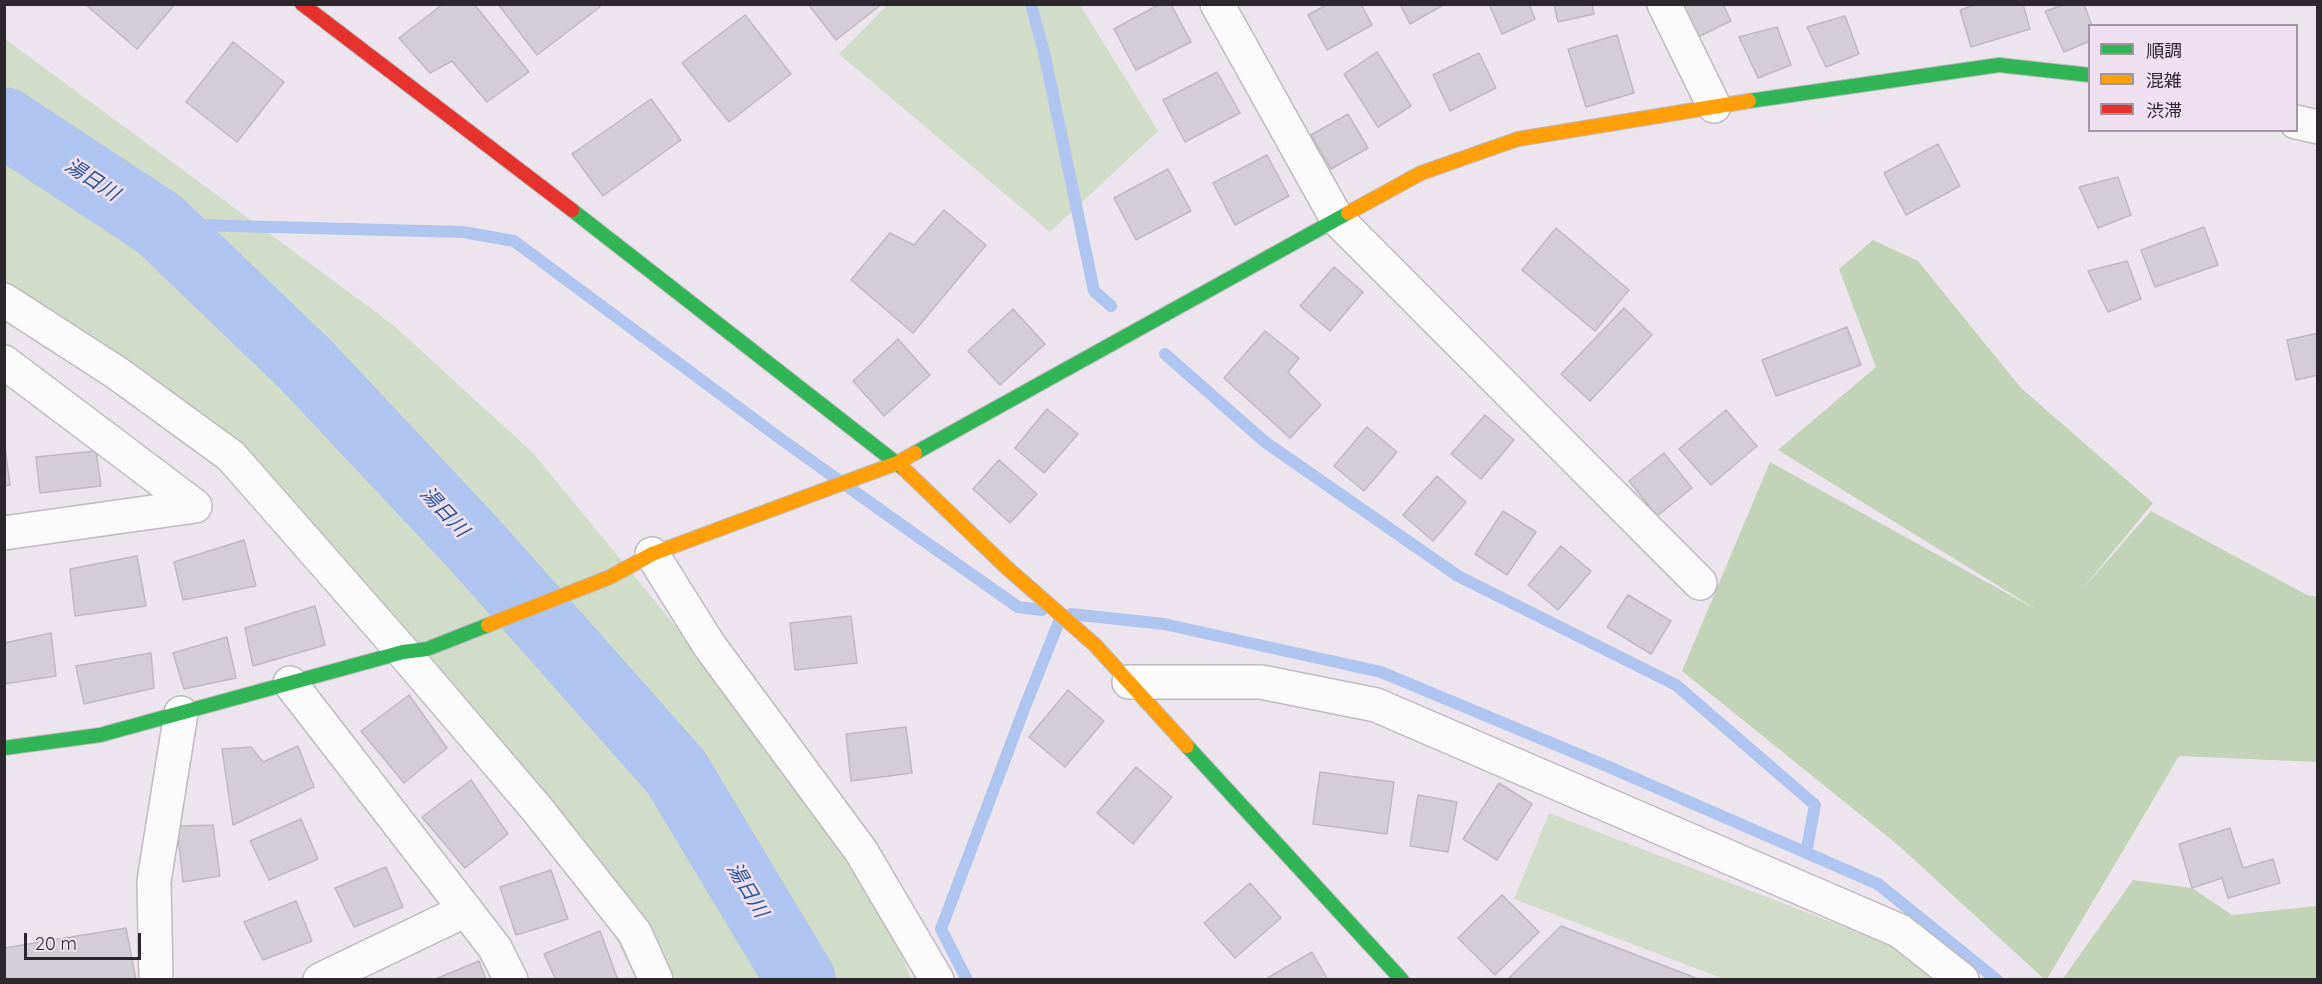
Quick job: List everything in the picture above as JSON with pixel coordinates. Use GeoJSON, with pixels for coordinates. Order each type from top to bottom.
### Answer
{"type":"FeatureCollection","features":[{"type":"Feature","properties":{"kind":"street"},"geometry":{"type":"LineString","coordinates":[[302,4],[658,275],[897,463],[1082,634],[1129,682],[1402,980]]}},
{"type":"Feature","properties":{"kind":"street"},"geometry":{"type":"LineString","coordinates":[[1216,4],[1337,219],[1700,583]]}},
{"type":"Feature","properties":{"kind":"street"},"geometry":{"type":"LineString","coordinates":[[1664,4],[1714,106]]}},
{"type":"Feature","properties":{"kind":"street"},"geometry":{"type":"LineString","coordinates":[[4,748],[100,735],[415,650],[610,577],[652,554],[897,463],[1421,173],[1518,139],[1714,106],[1999,65],[2088,75]]}},
{"type":"Feature","properties":{"kind":"street"},"geometry":{"type":"LineString","coordinates":[[2298,122],[2318,127]]}},
{"type":"Feature","properties":{"kind":"street"},"geometry":{"type":"LineString","coordinates":[[4,300],[117,373],[231,456],[415,650],[636,933],[656,980]]}},
{"type":"Feature","properties":{"kind":"street"},"geometry":{"type":"LineString","coordinates":[[4,362],[195,506],[4,533]]}},
{"type":"Feature","properties":{"kind":"street"},"geometry":{"type":"LineString","coordinates":[[652,554],[708,645],[861,851],[937,980]]}},
{"type":"Feature","properties":{"kind":"street"},"geometry":{"type":"LineString","coordinates":[[1129,682],[1261,682],[1376,705],[1900,931],[1962,980]]}},
{"type":"Feature","properties":{"kind":"street"},"geometry":{"type":"LineString","coordinates":[[290,683],[495,948],[511,980]]}},
{"type":"Feature","properties":{"kind":"street"},"geometry":{"type":"LineString","coordinates":[[156,980],[154,881],[181,713]]}},
{"type":"Feature","properties":{"kind":"street"},"geometry":{"type":"LineString","coordinates":[[320,980],[466,910]]}},
{"type":"Feature","properties":{"kind":"green space"},"geometry":{"type":"Polygon","coordinates":[[[888,4],[1080,5],[1158,131],[1050,232],[839,54],[888,4]]]}},
{"type":"Feature","properties":{"kind":"green space"},"geometry":{"type":"Polygon","coordinates":[[[5,39],[392,324],[532,452],[861,851],[911,979],[636,979],[559,825],[193,429],[5,292],[5,39]]]}},
{"type":"Feature","properties":{"kind":"green space"},"geometry":{"type":"Polygon","coordinates":[[[1873,240],[1918,261],[2021,388],[2153,503],[2079,593],[2151,511],[2307,595],[2317,597],[2317,762],[2179,756],[2047,979],[2044,979],[1898,845],[1682,671],[1770,462],[2039,611],[1778,450],[1876,367],[1839,269],[1873,240]]]}},
{"type":"Feature","properties":{"kind":"green space"},"geometry":{"type":"Polygon","coordinates":[[[1549,813],[1904,950],[1938,979],[1724,979],[1514,899],[1549,813]]]}},
{"type":"Feature","properties":{"kind":"green space"},"geometry":{"type":"Polygon","coordinates":[[[2133,880],[2192,888],[2232,915],[2316,906],[2317,979],[2062,980],[2133,880]]]}},
{"type":"Feature","properties":{"kind":"building"},"geometry":{"type":"Polygon","coordinates":[[[85,4],[175,4],[137,49],[85,4]]]}},
{"type":"Feature","properties":{"kind":"building"},"geometry":{"type":"Polygon","coordinates":[[[443,4],[474,4],[529,72],[487,102],[452,61],[430,73],[399,38],[443,4]]]}},
{"type":"Feature","properties":{"kind":"building"},"geometry":{"type":"Polygon","coordinates":[[[498,4],[597,4],[600,7],[537,55],[498,4]]]}},
{"type":"Feature","properties":{"kind":"building"},"geometry":{"type":"Polygon","coordinates":[[[808,4],[882,4],[836,40],[808,4]]]}},
{"type":"Feature","properties":{"kind":"building"},"geometry":{"type":"Polygon","coordinates":[[[1160,4],[1171,4],[1191,42],[1136,70],[1114,29],[1160,4]]]}},
{"type":"Feature","properties":{"kind":"building"},"geometry":{"type":"Polygon","coordinates":[[[1328,4],[1361,4],[1372,25],[1327,50],[1308,15],[1328,4]]]}},
{"type":"Feature","properties":{"kind":"building"},"geometry":{"type":"Polygon","coordinates":[[[1400,4],[1445,4],[1410,24],[1400,4]]]}},
{"type":"Feature","properties":{"kind":"building"},"geometry":{"type":"Polygon","coordinates":[[[1489,4],[1529,4],[1535,19],[1502,34],[1489,4]]]}},
{"type":"Feature","properties":{"kind":"building"},"geometry":{"type":"Polygon","coordinates":[[[1554,4],[1592,4],[1594,14],[1558,22],[1554,4]]]}},
{"type":"Feature","properties":{"kind":"building"},"geometry":{"type":"Polygon","coordinates":[[[1680,4],[1723,4],[1731,21],[1696,38],[1680,4]]]}},
{"type":"Feature","properties":{"kind":"building"},"geometry":{"type":"Polygon","coordinates":[[[1978,4],[2023,4],[2030,29],[1971,47],[1960,10],[1978,4]]]}},
{"type":"Feature","properties":{"kind":"building"},"geometry":{"type":"Polygon","coordinates":[[[2068,4],[2084,4],[2091,24],[2088,24],[2088,42],[2064,52],[2045,11],[2068,4]]]}},
{"type":"Feature","properties":{"kind":"building"},"geometry":{"type":"Polygon","coordinates":[[[745,15],[791,74],[729,122],[682,63],[745,15]]]}},
{"type":"Feature","properties":{"kind":"building"},"geometry":{"type":"Polygon","coordinates":[[[1845,16],[1859,54],[1826,67],[1807,27],[1845,16]]]}},
{"type":"Feature","properties":{"kind":"building"},"geometry":{"type":"Polygon","coordinates":[[[1777,27],[1791,65],[1758,78],[1739,37],[1777,27]]]}},
{"type":"Feature","properties":{"kind":"building"},"geometry":{"type":"Polygon","coordinates":[[[1617,35],[1634,93],[1586,107],[1568,49],[1617,35]]]}},
{"type":"Feature","properties":{"kind":"building"},"geometry":{"type":"Polygon","coordinates":[[[233,42],[284,82],[237,142],[186,102],[233,42]]]}},
{"type":"Feature","properties":{"kind":"building"},"geometry":{"type":"Polygon","coordinates":[[[1377,52],[1411,106],[1378,127],[1344,74],[1377,52]]]}},
{"type":"Feature","properties":{"kind":"building"},"geometry":{"type":"Polygon","coordinates":[[[1479,53],[1496,88],[1450,111],[1433,75],[1479,53]]]}},
{"type":"Feature","properties":{"kind":"building"},"geometry":{"type":"Polygon","coordinates":[[[1217,72],[1240,113],[1185,142],[1163,100],[1217,72]]]}},
{"type":"Feature","properties":{"kind":"building"},"geometry":{"type":"Polygon","coordinates":[[[651,99],[681,140],[603,196],[572,154],[651,99]]]}},
{"type":"Feature","properties":{"kind":"building"},"geometry":{"type":"Polygon","coordinates":[[[1348,114],[1368,148],[1331,169],[1311,135],[1348,114]]]}},
{"type":"Feature","properties":{"kind":"building"},"geometry":{"type":"Polygon","coordinates":[[[1938,144],[1960,186],[1906,215],[1884,173],[1938,144]]]}},
{"type":"Feature","properties":{"kind":"building"},"geometry":{"type":"Polygon","coordinates":[[[1267,155],[1289,196],[1235,225],[1213,183],[1267,155]]]}},
{"type":"Feature","properties":{"kind":"building"},"geometry":{"type":"Polygon","coordinates":[[[1168,169],[1191,211],[1136,240],[1114,198],[1168,169]]]}},
{"type":"Feature","properties":{"kind":"building"},"geometry":{"type":"Polygon","coordinates":[[[2118,177],[2131,215],[2098,228],[2079,187],[2118,177]]]}},
{"type":"Feature","properties":{"kind":"building"},"geometry":{"type":"Polygon","coordinates":[[[944,210],[986,245],[913,333],[851,280],[890,233],[914,245],[944,210]]]}},
{"type":"Feature","properties":{"kind":"building"},"geometry":{"type":"Polygon","coordinates":[[[2204,227],[2218,265],[2155,287],[2141,250],[2204,227]]]}},
{"type":"Feature","properties":{"kind":"building"},"geometry":{"type":"Polygon","coordinates":[[[1556,228],[1629,290],[1595,331],[1522,270],[1556,228]]]}},
{"type":"Feature","properties":{"kind":"building"},"geometry":{"type":"Polygon","coordinates":[[[2127,261],[2141,299],[2108,312],[2088,271],[2127,261]]]}},
{"type":"Feature","properties":{"kind":"building"},"geometry":{"type":"Polygon","coordinates":[[[1334,267],[1363,292],[1330,331],[1300,306],[1334,267]]]}},
{"type":"Feature","properties":{"kind":"building"},"geometry":{"type":"Polygon","coordinates":[[[1624,308],[1652,335],[1590,401],[1561,374],[1624,308]]]}},
{"type":"Feature","properties":{"kind":"building"},"geometry":{"type":"Polygon","coordinates":[[[1013,309],[1045,344],[1000,385],[968,351],[1013,309]]]}},
{"type":"Feature","properties":{"kind":"building"},"geometry":{"type":"Polygon","coordinates":[[[1847,327],[1861,365],[1776,396],[1762,360],[1847,327]]]}},
{"type":"Feature","properties":{"kind":"building"},"geometry":{"type":"Polygon","coordinates":[[[1265,331],[1299,358],[1288,372],[1321,405],[1290,438],[1224,378],[1265,331]]]}},
{"type":"Feature","properties":{"kind":"building"},"geometry":{"type":"Polygon","coordinates":[[[2318,333],[2318,375],[2296,380],[2287,340],[2318,333]]]}},
{"type":"Feature","properties":{"kind":"building"},"geometry":{"type":"Polygon","coordinates":[[[898,339],[930,375],[884,416],[853,381],[898,339]]]}},
{"type":"Feature","properties":{"kind":"building"},"geometry":{"type":"Polygon","coordinates":[[[1047,409],[1078,434],[1044,473],[1015,448],[1047,409]]]}},
{"type":"Feature","properties":{"kind":"building"},"geometry":{"type":"Polygon","coordinates":[[[1726,410],[1757,446],[1711,485],[1679,449],[1726,410]]]}},
{"type":"Feature","properties":{"kind":"building"},"geometry":{"type":"Polygon","coordinates":[[[1485,415],[1514,440],[1481,479],[1451,454],[1485,415]]]}},
{"type":"Feature","properties":{"kind":"building"},"geometry":{"type":"Polygon","coordinates":[[[1367,427],[1397,452],[1364,491],[1334,466],[1367,427]]]}},
{"type":"Feature","properties":{"kind":"building"},"geometry":{"type":"Polygon","coordinates":[[[4,447],[10,485],[4,486],[4,447]]]}},
{"type":"Feature","properties":{"kind":"building"},"geometry":{"type":"Polygon","coordinates":[[[96,451],[101,486],[40,493],[36,457],[96,451]]]}},
{"type":"Feature","properties":{"kind":"building"},"geometry":{"type":"Polygon","coordinates":[[[1664,453],[1692,488],[1657,516],[1629,481],[1664,453]]]}},
{"type":"Feature","properties":{"kind":"building"},"geometry":{"type":"Polygon","coordinates":[[[999,460],[1037,494],[1010,523],[973,489],[999,460]]]}},
{"type":"Feature","properties":{"kind":"building"},"geometry":{"type":"Polygon","coordinates":[[[1437,476],[1466,502],[1433,541],[1403,515],[1437,476]]]}},
{"type":"Feature","properties":{"kind":"building"},"geometry":{"type":"Polygon","coordinates":[[[1503,511],[1536,532],[1507,575],[1475,554],[1503,511]]]}},
{"type":"Feature","properties":{"kind":"building"},"geometry":{"type":"Polygon","coordinates":[[[244,540],[256,586],[183,600],[174,562],[244,540]]]}},
{"type":"Feature","properties":{"kind":"building"},"geometry":{"type":"Polygon","coordinates":[[[1561,546],[1591,571],[1558,610],[1528,585],[1561,546]]]}},
{"type":"Feature","properties":{"kind":"building"},"geometry":{"type":"Polygon","coordinates":[[[137,556],[146,606],[75,616],[70,569],[137,556]]]}},
{"type":"Feature","properties":{"kind":"building"},"geometry":{"type":"Polygon","coordinates":[[[1628,595],[1671,621],[1651,654],[1607,627],[1628,595]]]}},
{"type":"Feature","properties":{"kind":"building"},"geometry":{"type":"Polygon","coordinates":[[[315,606],[325,645],[253,666],[245,628],[315,606]]]}},
{"type":"Feature","properties":{"kind":"building"},"geometry":{"type":"Polygon","coordinates":[[[851,616],[857,663],[795,670],[790,623],[851,616]]]}},
{"type":"Feature","properties":{"kind":"building"},"geometry":{"type":"Polygon","coordinates":[[[51,633],[56,676],[4,684],[4,643],[51,633]]]}},
{"type":"Feature","properties":{"kind":"building"},"geometry":{"type":"Polygon","coordinates":[[[227,637],[236,678],[184,689],[173,653],[227,637]]]}},
{"type":"Feature","properties":{"kind":"building"},"geometry":{"type":"Polygon","coordinates":[[[151,653],[154,688],[84,704],[76,666],[151,653]]]}},
{"type":"Feature","properties":{"kind":"building"},"geometry":{"type":"Polygon","coordinates":[[[1068,690],[1104,721],[1065,767],[1029,737],[1068,690]]]}},
{"type":"Feature","properties":{"kind":"building"},"geometry":{"type":"Polygon","coordinates":[[[409,695],[447,748],[404,783],[361,731],[409,695]]]}},
{"type":"Feature","properties":{"kind":"building"},"geometry":{"type":"Polygon","coordinates":[[[906,727],[912,773],[851,781],[846,734],[906,727]]]}},
{"type":"Feature","properties":{"kind":"building"},"geometry":{"type":"Polygon","coordinates":[[[298,746],[314,787],[233,825],[222,749],[251,747],[263,762],[298,746]]]}},
{"type":"Feature","properties":{"kind":"building"},"geometry":{"type":"Polygon","coordinates":[[[1136,767],[1172,797],[1133,844],[1097,813],[1136,767]]]}},
{"type":"Feature","properties":{"kind":"building"},"geometry":{"type":"Polygon","coordinates":[[[1320,772],[1394,782],[1387,834],[1313,824],[1320,772]]]}},
{"type":"Feature","properties":{"kind":"building"},"geometry":{"type":"Polygon","coordinates":[[[471,780],[508,834],[465,868],[422,817],[471,780]]]}},
{"type":"Feature","properties":{"kind":"building"},"geometry":{"type":"Polygon","coordinates":[[[1499,783],[1532,804],[1497,860],[1463,839],[1499,783]]]}},
{"type":"Feature","properties":{"kind":"building"},"geometry":{"type":"Polygon","coordinates":[[[1418,795],[1457,802],[1448,852],[1410,846],[1418,795]]]}},
{"type":"Feature","properties":{"kind":"building"},"geometry":{"type":"Polygon","coordinates":[[[301,819],[318,859],[269,880],[250,841],[301,819]]]}},
{"type":"Feature","properties":{"kind":"building"},"geometry":{"type":"Polygon","coordinates":[[[213,825],[220,876],[183,882],[177,826],[213,825]]]}},
{"type":"Feature","properties":{"kind":"building"},"geometry":{"type":"Polygon","coordinates":[[[2230,828],[2243,868],[2273,859],[2280,883],[2228,898],[2222,878],[2192,888],[2179,844],[2230,828]]]}},
{"type":"Feature","properties":{"kind":"building"},"geometry":{"type":"Polygon","coordinates":[[[386,867],[403,907],[354,927],[335,888],[386,867]]]}},
{"type":"Feature","properties":{"kind":"building"},"geometry":{"type":"Polygon","coordinates":[[[551,870],[568,919],[516,935],[500,887],[551,870]]]}},
{"type":"Feature","properties":{"kind":"building"},"geometry":{"type":"Polygon","coordinates":[[[1250,883],[1281,918],[1235,958],[1204,923],[1250,883]]]}},
{"type":"Feature","properties":{"kind":"building"},"geometry":{"type":"Polygon","coordinates":[[[1502,895],[1539,932],[1495,975],[1458,938],[1502,895]]]}},
{"type":"Feature","properties":{"kind":"building"},"geometry":{"type":"Polygon","coordinates":[[[296,901],[312,941],[263,960],[244,922],[296,901]]]}},
{"type":"Feature","properties":{"kind":"building"},"geometry":{"type":"Polygon","coordinates":[[[1561,926],[1701,980],[1507,980],[1561,926]]]}},
{"type":"Feature","properties":{"kind":"building"},"geometry":{"type":"Polygon","coordinates":[[[126,928],[136,980],[4,980],[4,948],[126,928]]]}},
{"type":"Feature","properties":{"kind":"building"},"geometry":{"type":"Polygon","coordinates":[[[600,931],[618,980],[556,980],[544,954],[600,931]]]}},
{"type":"Feature","properties":{"kind":"building"},"geometry":{"type":"Polygon","coordinates":[[[1312,952],[1328,980],[1264,980],[1312,952]]]}},
{"type":"Feature","properties":{"kind":"building"},"geometry":{"type":"Polygon","coordinates":[[[479,961],[486,980],[433,980],[479,961]]]}},
{"type":"Feature","properties":{"kind":"waterway"},"geometry":{"type":"LineString","coordinates":[[1031,4],[1044,52],[1094,291],[1111,306]]}},
{"type":"Feature","properties":{"kind":"waterway","name":"湯日川"},"geometry":{"type":"LineString","coordinates":[[4,122],[159,224],[306,365],[474,544],[676,772],[801,980]]}},
{"type":"Feature","properties":{"kind":"waterway"},"geometry":{"type":"LineString","coordinates":[[159,224],[463,232],[514,241],[785,442],[1018,607],[1042,610]]}},
{"type":"Feature","properties":{"kind":"waterway"},"geometry":{"type":"LineString","coordinates":[[1165,354],[1265,442],[1458,576],[1676,685],[1815,805],[1806,853]]}},
{"type":"Feature","properties":{"kind":"waterway"},"geometry":{"type":"LineString","coordinates":[[1071,614],[1164,624],[1381,672],[1609,767],[1878,884],[1997,980]]}},
{"type":"Feature","properties":{"kind":"waterway"},"geometry":{"type":"LineString","coordinates":[[967,980],[941,929],[1060,619]]}},
{"type":"Feature","properties":{"kind":"traffic: fast"},"geometry":{"type":"LineString","coordinates":[[1749,101],[1999,65],[2088,75]]}},
{"type":"Feature","properties":{"kind":"traffic: fast"},"geometry":{"type":"LineString","coordinates":[[572,210],[904,469]]}},
{"type":"Feature","properties":{"kind":"traffic: fast"},"geometry":{"type":"LineString","coordinates":[[915,453],[1348,213]]}},
{"type":"Feature","properties":{"kind":"traffic: fast"},"geometry":{"type":"LineString","coordinates":[[4,748],[100,735],[403,652],[427,649],[488,625]]}},
{"type":"Feature","properties":{"kind":"traffic: fast"},"geometry":{"type":"LineString","coordinates":[[1187,746],[1402,980]]}},
{"type":"Feature","properties":{"kind":"traffic: slow"},"geometry":{"type":"LineString","coordinates":[[1348,213],[1421,173],[1518,139],[1749,101]]}},
{"type":"Feature","properties":{"kind":"traffic: slow"},"geometry":{"type":"LineString","coordinates":[[488,625],[610,577],[652,554],[897,463],[915,453]]}},
{"type":"Feature","properties":{"kind":"traffic: slow"},"geometry":{"type":"LineString","coordinates":[[904,469],[1006,567],[1095,645],[1187,746]]}},
{"type":"Feature","properties":{"kind":"traffic: jam"},"geometry":{"type":"LineString","coordinates":[[302,4],[572,210]]}}]}
